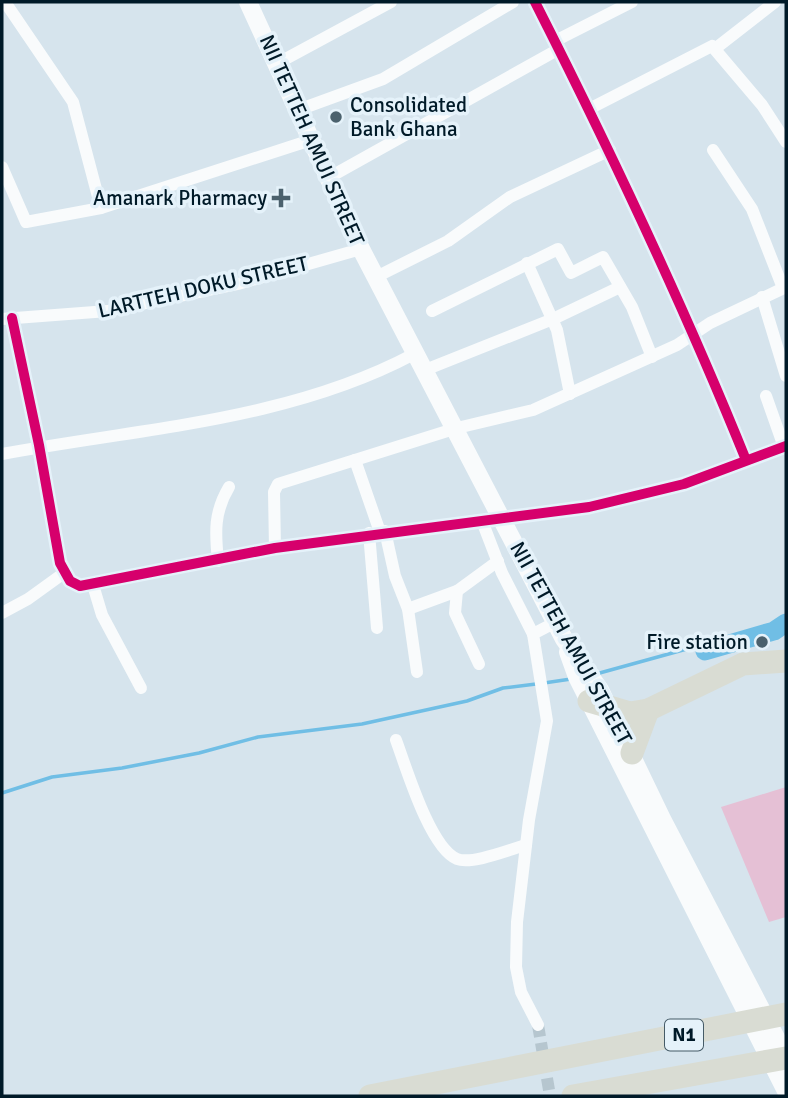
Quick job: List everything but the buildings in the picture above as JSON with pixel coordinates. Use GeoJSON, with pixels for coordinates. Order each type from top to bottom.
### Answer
{"type":"FeatureCollection","features":[{"type":"Feature","properties":{"kind":"highway"},"geometry":{"type":"LineString","coordinates":[[599,705],[630,713],[648,710],[743,664],[786,661]]}},
{"type":"Feature","properties":{"kind":"highway"},"geometry":{"type":"LineString","coordinates":[[632,753],[648,710]]}},
{"type":"Feature","properties":{"kind":"highway"},"geometry":{"type":"LineString","coordinates":[[581,1055],[631,1036],[786,1001]]}},
{"type":"Feature","properties":{"kind":"highway","name":"N1"},"geometry":{"type":"LineString","coordinates":[[370,1096],[786,1014]]}},
{"type":"Feature","properties":{"kind":"highway","name":"N1"},"geometry":{"type":"LineString","coordinates":[[581,1095],[786,1057]]}},
{"type":"Feature","properties":{"kind":"highway"},"geometry":{"type":"LineString","coordinates":[[581,1095],[786,1084]]}},
{"type":"Feature","properties":{"kind":"main road","name":"NII TETTEH AMUI STREET"},"geometry":{"type":"LineString","coordinates":[[248,2],[361,249],[414,354],[457,428],[599,705],[632,753],[747,997],[786,1057]]}},
{"type":"Feature","properties":{"kind":"main road"},"geometry":{"type":"LineString","coordinates":[[599,705],[747,997],[786,1084]]}},
{"type":"Feature","properties":{"kind":"street"},"geometry":{"type":"LineString","coordinates":[[5,2],[73,102],[101,208]]}},
{"type":"Feature","properties":{"kind":"street"},"geometry":{"type":"LineString","coordinates":[[278,63],[391,2]]}},
{"type":"Feature","properties":{"kind":"street"},"geometry":{"type":"LineString","coordinates":[[298,110],[383,79],[513,2]]}},
{"type":"Feature","properties":{"kind":"street"},"geometry":{"type":"LineString","coordinates":[[535,2],[610,150],[695,335],[746,460]]}},
{"type":"Feature","properties":{"kind":"street"},"geometry":{"type":"LineString","coordinates":[[328,178],[632,2]]}},
{"type":"Feature","properties":{"kind":"street"},"geometry":{"type":"LineString","coordinates":[[716,48],[775,2]]}},
{"type":"Feature","properties":{"kind":"street"},"geometry":{"type":"LineString","coordinates":[[589,109],[708,46],[716,48],[767,112],[786,142]]}},
{"type":"Feature","properties":{"kind":"street"},"geometry":{"type":"LineString","coordinates":[[2,167],[26,222],[101,208],[311,140]]}},
{"type":"Feature","properties":{"kind":"street"},"geometry":{"type":"LineString","coordinates":[[376,277],[449,241],[510,197],[610,150]]}},
{"type":"Feature","properties":{"kind":"street"},"geometry":{"type":"LineString","coordinates":[[275,548],[274,492],[278,484],[457,428],[516,415],[652,357],[695,335],[710,323],[785,287],[752,209],[713,150]]}},
{"type":"Feature","properties":{"kind":"street","name":"LARTTEH DOKU STREET"},"geometry":{"type":"LineString","coordinates":[[7,319],[108,311],[238,284],[361,249]]}},
{"type":"Feature","properties":{"kind":"street"},"geometry":{"type":"LineString","coordinates":[[432,311],[558,249],[571,273],[603,257],[632,307],[652,357]]}},
{"type":"Feature","properties":{"kind":"street"},"geometry":{"type":"LineString","coordinates":[[527,264],[553,319],[570,394]]}},
{"type":"Feature","properties":{"kind":"street"},"geometry":{"type":"LineString","coordinates":[[425,370],[553,319],[620,287]]}},
{"type":"Feature","properties":{"kind":"street"},"geometry":{"type":"LineString","coordinates":[[762,298],[786,376]]}},
{"type":"Feature","properties":{"kind":"street"},"geometry":{"type":"LineString","coordinates":[[7,319],[40,446],[64,573],[80,586],[275,548],[378,532],[545,514],[623,500],[684,484],[785,447],[766,396]]}},
{"type":"Feature","properties":{"kind":"street"},"geometry":{"type":"LineString","coordinates":[[2,454],[40,446],[136,435],[305,400],[369,377],[414,354]]}},
{"type":"Feature","properties":{"kind":"street"},"geometry":{"type":"LineString","coordinates":[[355,460],[378,532],[408,609],[417,673]]}},
{"type":"Feature","properties":{"kind":"street"},"geometry":{"type":"LineString","coordinates":[[218,561],[214,529],[217,511],[229,487]]}},
{"type":"Feature","properties":{"kind":"street"},"geometry":{"type":"LineString","coordinates":[[482,521],[533,634],[548,714],[526,845],[517,922],[516,967],[521,992],[538,1025]]}},
{"type":"Feature","properties":{"kind":"street"},"geometry":{"type":"LineString","coordinates":[[377,628],[378,532]]}},
{"type":"Feature","properties":{"kind":"street"},"geometry":{"type":"LineString","coordinates":[[408,609],[457,591],[498,561]]}},
{"type":"Feature","properties":{"kind":"street"},"geometry":{"type":"LineString","coordinates":[[2,612],[28,599],[64,573]]}},
{"type":"Feature","properties":{"kind":"street"},"geometry":{"type":"LineString","coordinates":[[93,585],[102,615],[141,688]]}},
{"type":"Feature","properties":{"kind":"street"},"geometry":{"type":"LineString","coordinates":[[457,591],[456,613],[479,664]]}},
{"type":"Feature","properties":{"kind":"street"},"geometry":{"type":"LineString","coordinates":[[533,634],[556,622]]}},
{"type":"Feature","properties":{"kind":"street"},"geometry":{"type":"LineString","coordinates":[[396,740],[416,794],[441,844],[449,853],[458,860],[469,860],[526,845]]}},
{"type":"Feature","properties":{"kind":"shaded area"},"geometry":{"type":"Polygon","coordinates":[[[786,787],[786,917],[769,922],[721,807],[786,787]]]}},
{"type":"Feature","properties":{"kind":"waterway"},"geometry":{"type":"LineString","coordinates":[[705,651],[774,631],[786,623]]}},
{"type":"Feature","properties":{"kind":"waterway"},"geometry":{"type":"LineString","coordinates":[[596,674],[694,647],[705,651]]}},
{"type":"Feature","properties":{"kind":"waterway"},"geometry":{"type":"LineString","coordinates":[[544,683],[571,679]]}},
{"type":"Feature","properties":{"kind":"waterway"},"geometry":{"type":"LineString","coordinates":[[2,793],[52,777],[122,768],[199,753],[258,737],[362,724],[467,701],[503,688],[536,684]]}},
{"type":"Feature","properties":{"kind":"tunnel"},"geometry":{"type":"LineString","coordinates":[[538,1025],[550,1096]]}},
{"type":"Feature","properties":{"kind":"cycle path"},"geometry":{"type":"LineString","coordinates":[[535,2],[645,229],[746,460]]}},
{"type":"Feature","properties":{"kind":"cycle path"},"geometry":{"type":"LineString","coordinates":[[12,318],[60,563],[70,581],[80,586],[275,548],[589,507],[684,484],[786,446]]}},
{"type":"Feature","properties":{"kind":"place","name":"Consolidated Bank Ghana"},"geometry":{"type":"Point","coordinates":[336,117]}},
{"type":"Feature","properties":{"kind":"place","name":"Amanark Pharmacy"},"geometry":{"type":"Point","coordinates":[281,198]}},
{"type":"Feature","properties":{"kind":"place","name":"Fire station"},"geometry":{"type":"Point","coordinates":[762,642]}}]}
